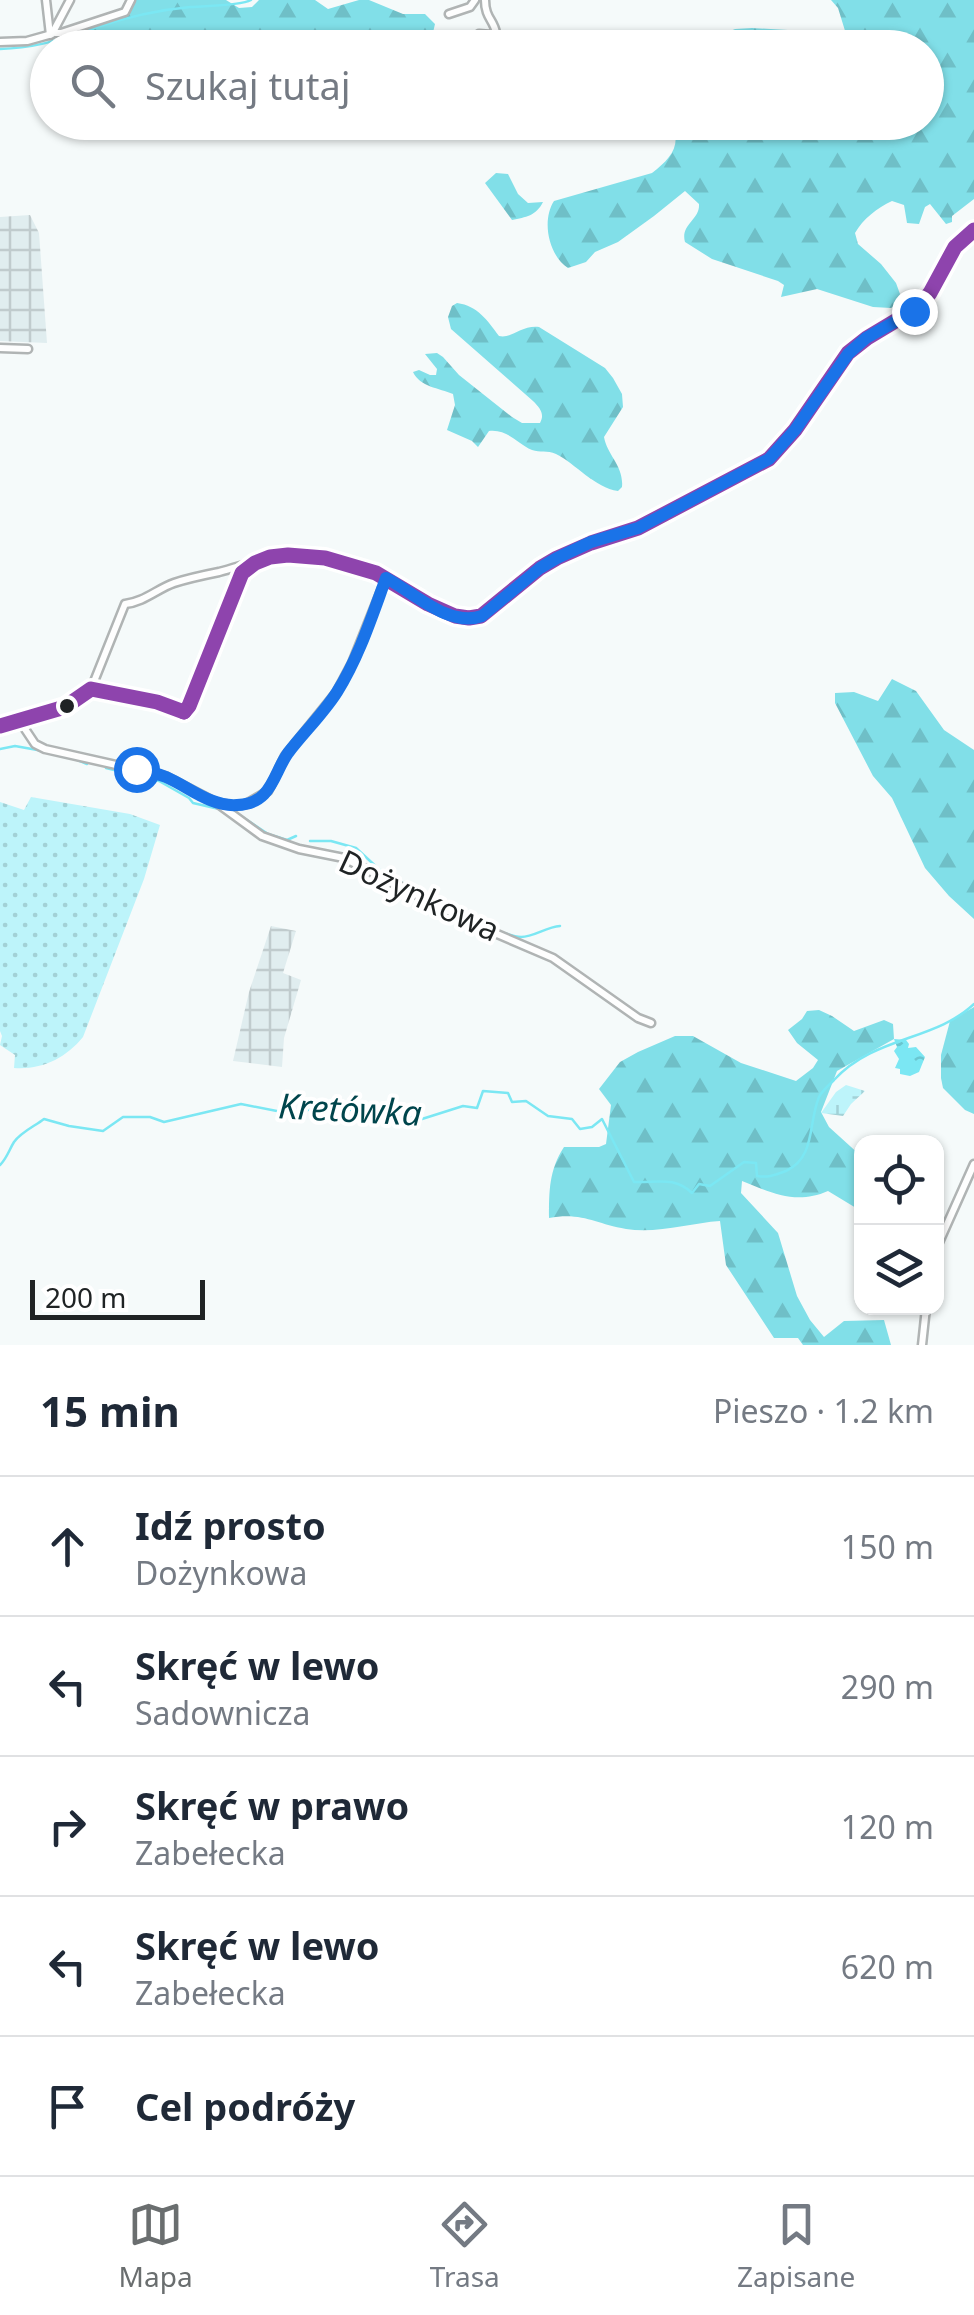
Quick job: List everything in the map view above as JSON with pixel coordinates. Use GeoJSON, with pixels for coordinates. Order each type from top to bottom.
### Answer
{"type":"FeatureCollection","features":[{"type":"Feature","properties":{"kind":"street"},"geometry":{"type":"LineString","coordinates":[[46,0],[51,30]]}},
{"type":"Feature","properties":{"kind":"street"},"geometry":{"type":"LineString","coordinates":[[54,30],[70,0]]}},
{"type":"Feature","properties":{"kind":"street"},"geometry":{"type":"LineString","coordinates":[[70,30],[125,12],[131,0]]}},
{"type":"Feature","properties":{"kind":"street"},"geometry":{"type":"LineString","coordinates":[[448,14],[470,7],[475,0]]}},
{"type":"Feature","properties":{"kind":"street"},"geometry":{"type":"LineString","coordinates":[[485,0],[487,17],[495,30]]}},
{"type":"Feature","properties":{"kind":"street"},"geometry":{"type":"LineString","coordinates":[[0,42],[30,40]]}},
{"type":"Feature","properties":{"kind":"street"},"geometry":{"type":"LineString","coordinates":[[1,725],[66,707],[90,689],[125,604],[143,600],[176,582],[271,556],[292,554],[344,563],[386,578],[447,614],[482,616],[557,558],[591,542],[638,528],[769,459],[795,430],[848,354],[866,338],[917,308],[955,247],[974,230]]}},
{"type":"Feature","properties":{"kind":"street"},"geometry":{"type":"LineString","coordinates":[[0,348],[28,350]]}},
{"type":"Feature","properties":{"kind":"street"},"geometry":{"type":"LineString","coordinates":[[90,689],[157,702],[184,712],[242,573],[252,563]]}},
{"type":"Feature","properties":{"kind":"street"},"geometry":{"type":"LineString","coordinates":[[218,803],[246,804],[268,790],[286,756],[336,693],[386,578]]}},
{"type":"Feature","properties":{"kind":"street","name":"Dożynkowa"},"geometry":{"type":"LineString","coordinates":[[19,720],[35,744],[45,749],[155,773],[218,803],[262,836],[298,849],[344,858],[426,901],[553,958],[638,1018],[651,1023]]}},
{"type":"Feature","properties":{"kind":"street"},"geometry":{"type":"LineString","coordinates":[[944,1231],[974,1164]]}},
{"type":"Feature","properties":{"kind":"street"},"geometry":{"type":"LineString","coordinates":[[922,1345],[925,1315]]}},
{"type":"Feature","properties":{"kind":"shaded area"},"geometry":{"type":"Polygon","coordinates":[[[30,215],[39,233],[47,343],[0,341],[0,217],[30,215]]]}},
{"type":"Feature","properties":{"kind":"shaded area"},"geometry":{"type":"Polygon","coordinates":[[[271,926],[296,931],[283,973],[301,980],[284,1038],[282,1067],[233,1061],[249,992],[271,926]]]}},
{"type":"Feature","properties":{"kind":"green space"},"geometry":{"type":"Polygon","coordinates":[[[136,0],[226,0],[239,8],[252,7],[259,0],[315,0],[328,9],[369,0],[403,14],[425,14],[435,24],[434,30],[82,30],[118,17],[136,0]]]}},
{"type":"Feature","properties":{"kind":"green space"},"geometry":{"type":"Polygon","coordinates":[[[831,0],[974,0],[974,199],[946,224],[930,204],[919,224],[907,223],[904,205],[892,201],[871,214],[855,233],[858,244],[896,283],[900,294],[896,305],[873,307],[817,289],[781,297],[784,285],[778,281],[712,259],[685,242],[685,231],[699,204],[685,191],[586,262],[568,268],[561,262],[549,238],[548,218],[554,201],[652,173],[673,151],[676,140],[944,140],[944,30],[845,30],[838,8],[831,0]]]}},
{"type":"Feature","properties":{"kind":"green space"},"geometry":{"type":"Polygon","coordinates":[[[752,28],[788,30],[733,30],[752,28]]]}},
{"type":"Feature","properties":{"kind":"green space"},"geometry":{"type":"Polygon","coordinates":[[[496,173],[508,174],[518,194],[528,203],[543,202],[540,207],[530,215],[512,220],[485,183],[496,173]]]}},
{"type":"Feature","properties":{"kind":"green space"},"geometry":{"type":"Polygon","coordinates":[[[457,303],[476,311],[499,336],[539,327],[605,368],[622,394],[623,407],[604,437],[620,473],[622,487],[618,491],[601,485],[556,454],[532,450],[501,432],[489,431],[478,447],[447,430],[455,405],[453,394],[425,384],[413,372],[436,375],[437,369],[425,354],[443,357],[459,375],[522,423],[540,423],[542,417],[533,401],[451,329],[448,317],[457,303]]]}},
{"type":"Feature","properties":{"kind":"green space"},"geometry":{"type":"Polygon","coordinates":[[[892,679],[916,691],[944,730],[974,750],[974,919],[925,868],[892,798],[873,776],[835,703],[835,693],[854,692],[878,701],[892,679]]]}},
{"type":"Feature","properties":{"kind":"green space"},"geometry":{"type":"Polygon","coordinates":[[[31,797],[130,814],[160,825],[144,879],[83,1037],[53,1061],[14,1068],[15,1055],[0,1045],[0,802],[24,810],[31,797]]]}},
{"type":"Feature","properties":{"kind":"green space"},"geometry":{"type":"Polygon","coordinates":[[[974,1007],[974,1114],[943,1088],[941,1055],[950,1021],[974,1007]]]}},
{"type":"Feature","properties":{"kind":"green space"},"geometry":{"type":"Polygon","coordinates":[[[819,1010],[854,1031],[884,1020],[893,1024],[894,1039],[837,1071],[821,1112],[829,1127],[854,1150],[854,1207],[828,1191],[795,1197],[742,1181],[741,1193],[778,1233],[797,1296],[824,1337],[844,1321],[884,1320],[891,1345],[803,1345],[798,1338],[774,1338],[726,1265],[720,1221],[638,1230],[580,1218],[549,1218],[553,1172],[564,1147],[606,1144],[611,1105],[599,1089],[620,1062],[675,1036],[693,1036],[741,1063],[796,1081],[818,1060],[788,1030],[807,1011],[819,1010]]]}},
{"type":"Feature","properties":{"kind":"green space"},"geometry":{"type":"Polygon","coordinates":[[[846,1085],[865,1091],[843,1116],[821,1113],[836,1092],[846,1085]]]}},
{"type":"Feature","properties":{"kind":"water"},"geometry":{"type":"Polygon","coordinates":[[[894,1039],[906,1040],[908,1048],[916,1047],[925,1057],[919,1072],[910,1076],[895,1068],[899,1059],[894,1039]]]}},
{"type":"Feature","properties":{"kind":"waterway"},"geometry":{"type":"LineString","coordinates":[[87,30],[153,12],[251,0]]}},
{"type":"Feature","properties":{"kind":"waterway"},"geometry":{"type":"LineString","coordinates":[[0,49],[30,46]]}},
{"type":"Feature","properties":{"kind":"waterway"},"geometry":{"type":"LineString","coordinates":[[0,749],[15,746],[43,751]]}},
{"type":"Feature","properties":{"kind":"waterway"},"geometry":{"type":"LineString","coordinates":[[70,757],[87,764]]}},
{"type":"Feature","properties":{"kind":"waterway"},"geometry":{"type":"LineString","coordinates":[[106,768],[159,781],[193,803],[219,809]]}},
{"type":"Feature","properties":{"kind":"waterway"},"geometry":{"type":"LineString","coordinates":[[235,812],[268,834],[287,840],[296,836]]}},
{"type":"Feature","properties":{"kind":"waterway"},"geometry":{"type":"LineString","coordinates":[[310,841],[331,841],[356,848],[382,872],[433,899]]}},
{"type":"Feature","properties":{"kind":"waterway"},"geometry":{"type":"LineString","coordinates":[[445,906],[513,936],[526,937],[560,926]]}},
{"type":"Feature","properties":{"kind":"waterway","name":"Kretówka"},"geometry":{"type":"LineString","coordinates":[[0,1165],[17,1138],[44,1119],[103,1131],[123,1117],[150,1117],[164,1122],[241,1104],[287,1113],[328,1107],[422,1119],[463,1106],[477,1108],[483,1091],[508,1093],[512,1102],[526,1101],[548,1116],[572,1119],[580,1129],[592,1127],[602,1119],[634,1182],[672,1182],[692,1193],[699,1184],[710,1186],[744,1162],[756,1163],[757,1176],[761,1177],[796,1165],[807,1148],[819,1097],[850,1066],[886,1046],[941,1025],[974,1004]]}},
{"type":"Feature","properties":{"kind":"transit line"},"geometry":{"type":"LineString","coordinates":[[184,712],[242,573],[255,563],[288,555],[325,558],[376,573],[455,616],[481,616],[557,558],[638,528],[769,459],[795,430],[848,353],[917,308],[930,293],[955,247],[974,230]]}},
{"type":"Feature","properties":{"kind":"transit line"},"geometry":{"type":"LineString","coordinates":[[0,726],[65,707],[91,689],[157,702],[184,712]]}},
{"type":"Feature","properties":{"kind":"route"},"geometry":{"type":"LineString","coordinates":[[136,769],[165,776],[218,803],[235,806],[262,796],[286,756],[336,693],[386,578],[447,614],[464,618],[482,616],[557,558],[591,542],[638,528],[769,459],[795,430],[848,354],[866,338],[914,311]]}}]}
